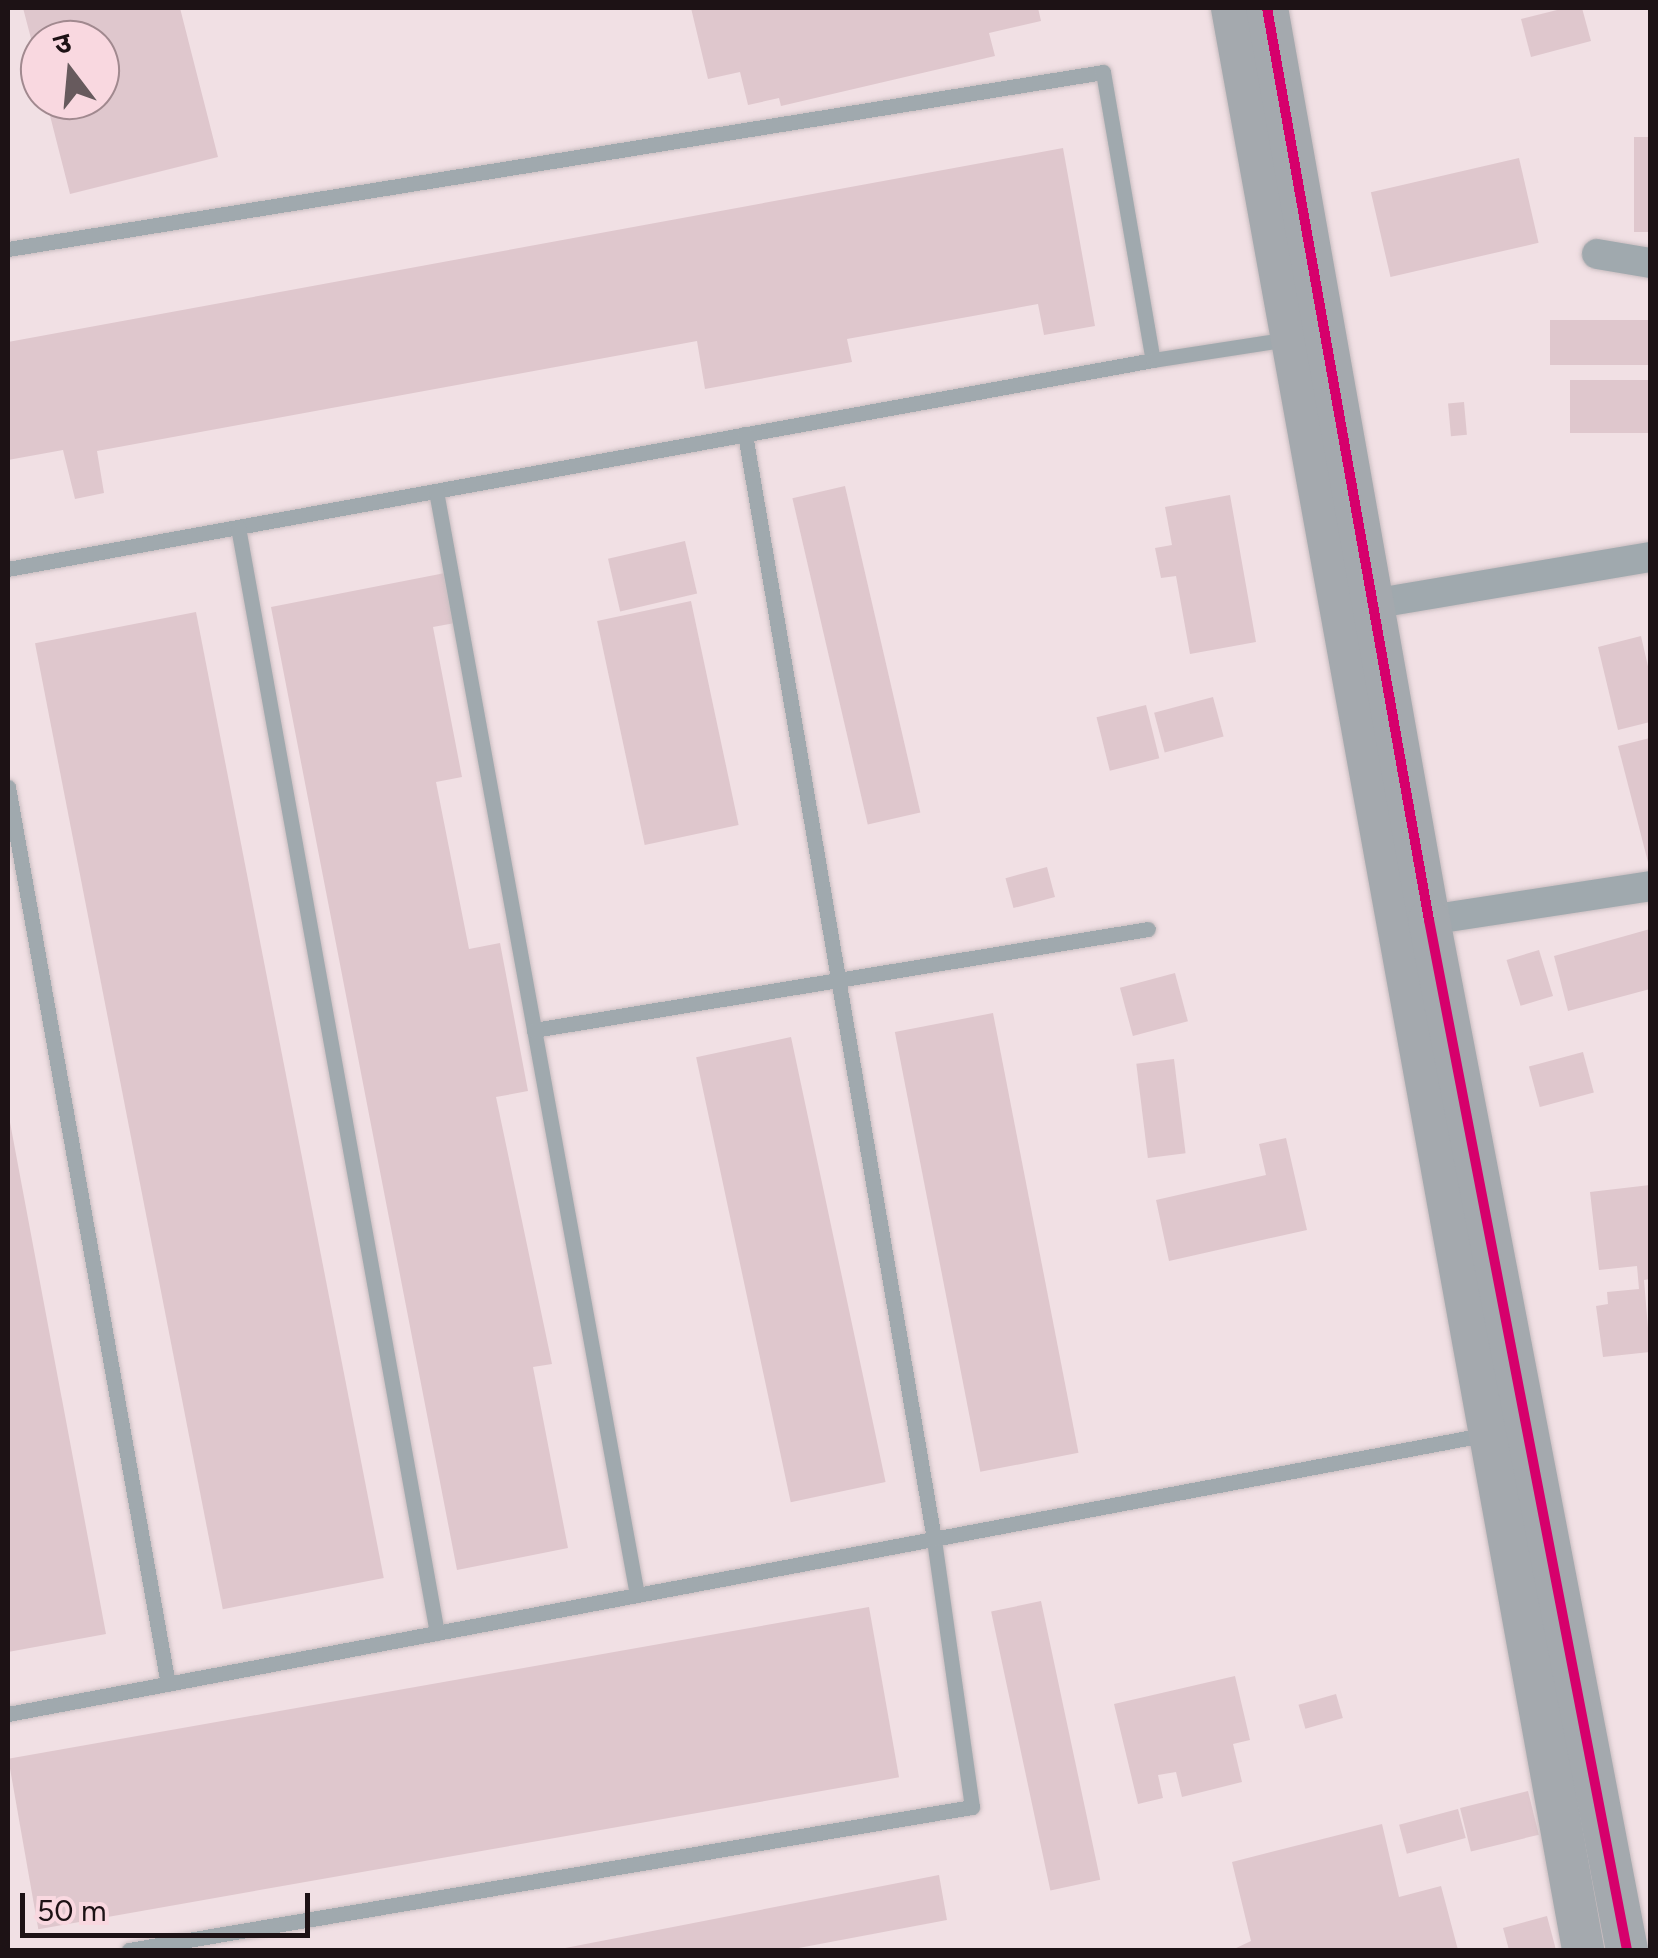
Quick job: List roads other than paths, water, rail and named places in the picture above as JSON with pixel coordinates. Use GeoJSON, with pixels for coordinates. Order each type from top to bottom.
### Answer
{"type":"FeatureCollection","features":[{"type":"Feature","properties":{"kind":"street"},"geometry":{"type":"LineString","coordinates":[[1232,8],[1290,338],[1508,1432],[1627,1950]]}},
{"type":"Feature","properties":{"kind":"street"},"geometry":{"type":"LineString","coordinates":[[1267,8],[1429,920],[1583,1950]]}},
{"type":"Feature","properties":{"kind":"street"},"geometry":{"type":"LineString","coordinates":[[1597,254],[1650,262]]}},
{"type":"Feature","properties":{"kind":"street"},"geometry":{"type":"LineString","coordinates":[[1372,604],[1650,557]]}},
{"type":"Feature","properties":{"kind":"street"},"geometry":{"type":"LineString","coordinates":[[1429,920],[1650,886]]}},
{"type":"Feature","properties":{"kind":"lane"},"geometry":{"type":"LineString","coordinates":[[8,248],[1103,72],[1153,360]]}},
{"type":"Feature","properties":{"kind":"lane"},"geometry":{"type":"LineString","coordinates":[[8,569],[1290,338]]}},
{"type":"Feature","properties":{"kind":"lane"},"geometry":{"type":"LineString","coordinates":[[128,1950],[972,1807],[934,1540],[746,434]]}},
{"type":"Feature","properties":{"kind":"lane"},"geometry":{"type":"LineString","coordinates":[[436,491],[636,1596]]}},
{"type":"Feature","properties":{"kind":"lane"},"geometry":{"type":"LineString","coordinates":[[238,527],[437,1633]]}},
{"type":"Feature","properties":{"kind":"lane"},"geometry":{"type":"LineString","coordinates":[[8,786],[168,1684]]}},
{"type":"Feature","properties":{"kind":"lane"},"geometry":{"type":"LineString","coordinates":[[534,1030],[1148,929]]}},
{"type":"Feature","properties":{"kind":"lane"},"geometry":{"type":"LineString","coordinates":[[8,1714],[1508,1432]]}}]}
